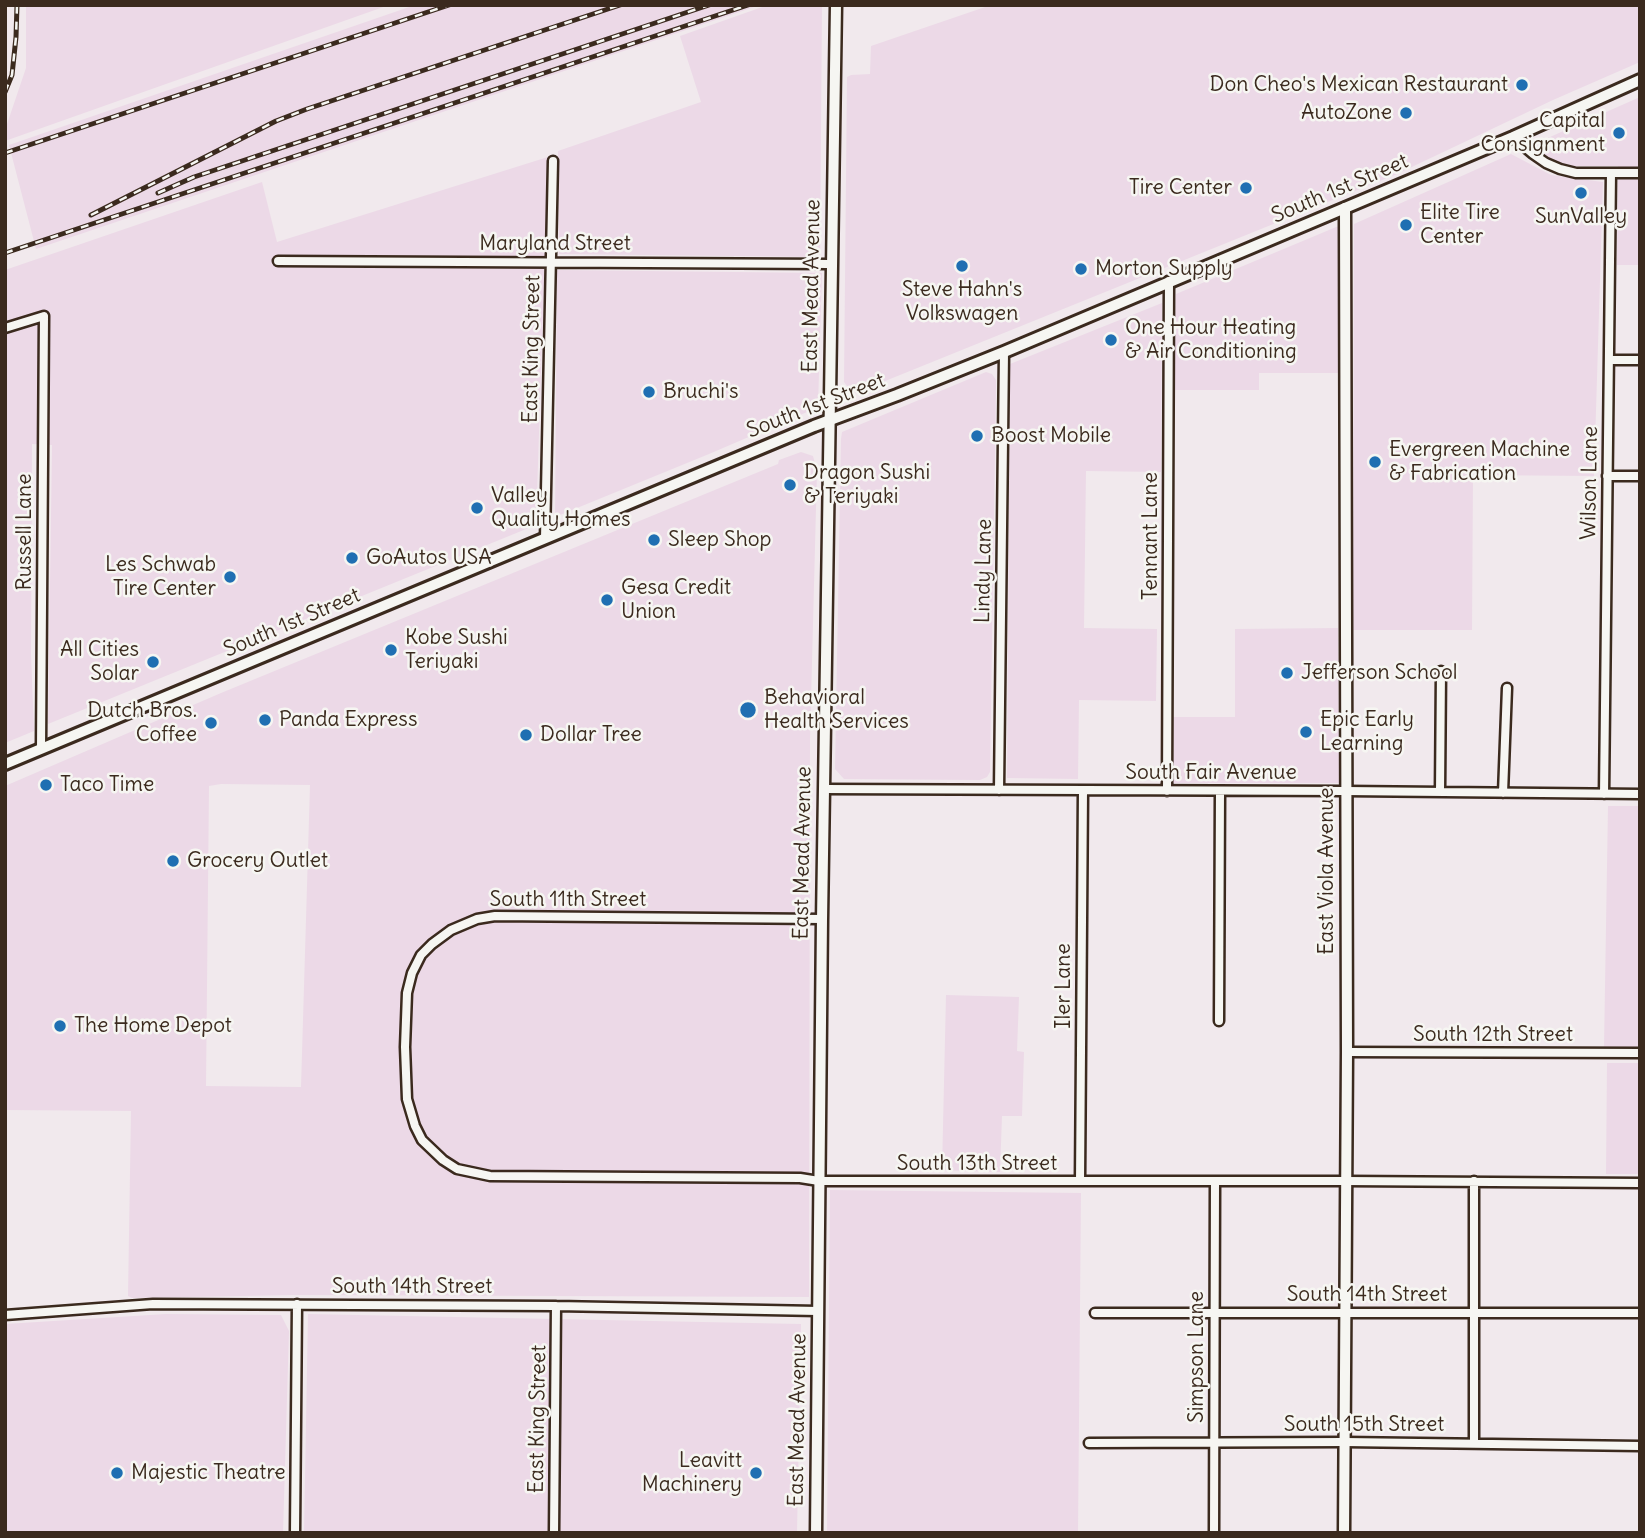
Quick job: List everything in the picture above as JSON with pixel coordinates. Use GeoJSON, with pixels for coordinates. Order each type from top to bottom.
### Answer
{"type":"FeatureCollection","features":[{"type":"Feature","properties":{"kind":"main road","name":"South 1st Street"},"geometry":{"type":"LineString","coordinates":[[5,764],[829,420],[1004,352],[1513,137],[1640,80]]}},
{"type":"Feature","properties":{"kind":"street","name":"East Mead Avenue"},"geometry":{"type":"LineString","coordinates":[[816,1533],[821,919],[836,5]]}},
{"type":"Feature","properties":{"kind":"street"},"geometry":{"type":"LineString","coordinates":[[1513,137],[1533,154],[1560,169],[1576,173],[1640,173]]}},
{"type":"Feature","properties":{"kind":"street","name":"East King Street"},"geometry":{"type":"LineString","coordinates":[[545,538],[553,161]]}},
{"type":"Feature","properties":{"kind":"street","name":"Wilson Lane"},"geometry":{"type":"LineString","coordinates":[[1604,794],[1611,173]]}},
{"type":"Feature","properties":{"kind":"street","name":"East Viola Avenue"},"geometry":{"type":"LineString","coordinates":[[1345,208],[1345,1533]]}},
{"type":"Feature","properties":{"kind":"street","name":"Maryland Street"},"geometry":{"type":"LineString","coordinates":[[278,261],[831,264]]}},
{"type":"Feature","properties":{"kind":"street","name":"Tennant Lane"},"geometry":{"type":"LineString","coordinates":[[1167,791],[1169,281]]}},
{"type":"Feature","properties":{"kind":"street","name":"Russell Lane"},"geometry":{"type":"LineString","coordinates":[[5,328],[44,316],[41,748]]}},
{"type":"Feature","properties":{"kind":"street","name":"Lindy Lane"},"geometry":{"type":"LineString","coordinates":[[999,790],[1004,352]]}},
{"type":"Feature","properties":{"kind":"street"},"geometry":{"type":"LineString","coordinates":[[1609,360],[1640,360]]}},
{"type":"Feature","properties":{"kind":"street"},"geometry":{"type":"LineString","coordinates":[[1607,476],[1640,476]]}},
{"type":"Feature","properties":{"kind":"street"},"geometry":{"type":"LineString","coordinates":[[1440,792],[1441,671]]}},
{"type":"Feature","properties":{"kind":"street"},"geometry":{"type":"LineString","coordinates":[[1503,793],[1507,688]]}},
{"type":"Feature","properties":{"kind":"street","name":"South Fair Avenue"},"geometry":{"type":"LineString","coordinates":[[824,789],[1640,794]]}},
{"type":"Feature","properties":{"kind":"street","name":"Iler Lane"},"geometry":{"type":"LineString","coordinates":[[1080,1181],[1083,791]]}},
{"type":"Feature","properties":{"kind":"street"},"geometry":{"type":"LineString","coordinates":[[1219,1021],[1220,791]]}},
{"type":"Feature","properties":{"kind":"street","name":"South 11th Street"},"geometry":{"type":"LineString","coordinates":[[405,1047],[407,993],[412,973],[421,955],[441,936],[477,919],[526,916],[821,919]]}},
{"type":"Feature","properties":{"kind":"street","name":"South 13th Street"},"geometry":{"type":"LineString","coordinates":[[405,1047],[407,1099],[422,1140],[457,1169],[489,1176],[800,1178],[819,1181],[1640,1183]]}},
{"type":"Feature","properties":{"kind":"street","name":"South 12th Street"},"geometry":{"type":"LineString","coordinates":[[1347,1052],[1640,1053]]}},
{"type":"Feature","properties":{"kind":"street","name":"Simpson Lane"},"geometry":{"type":"LineString","coordinates":[[1214,1533],[1215,1181]]}},
{"type":"Feature","properties":{"kind":"street"},"geometry":{"type":"LineString","coordinates":[[1474,1181],[1474,1443]]}},
{"type":"Feature","properties":{"kind":"street","name":"South 14th Street"},"geometry":{"type":"LineString","coordinates":[[5,1315],[153,1304],[556,1306],[818,1311]]}},
{"type":"Feature","properties":{"kind":"street"},"geometry":{"type":"LineString","coordinates":[[295,1533],[297,1304]]}},
{"type":"Feature","properties":{"kind":"street","name":"East King Street"},"geometry":{"type":"LineString","coordinates":[[554,1533],[556,1306]]}},
{"type":"Feature","properties":{"kind":"street","name":"South 14th Street"},"geometry":{"type":"LineString","coordinates":[[1095,1313],[1640,1313]]}},
{"type":"Feature","properties":{"kind":"street","name":"South 15th Street"},"geometry":{"type":"LineString","coordinates":[[1089,1443],[1345,1442],[1640,1446]]}},
{"type":"Feature","properties":{"kind":"shaded area"},"geometry":{"type":"Polygon","coordinates":[[[26,5],[389,5],[5,141],[5,130],[26,68],[26,5]]]}},
{"type":"Feature","properties":{"kind":"shaded area"},"geometry":{"type":"Polygon","coordinates":[[[415,5],[760,5],[36,249],[9,145],[415,5]]]}},
{"type":"Feature","properties":{"kind":"shaded area"},"geometry":{"type":"Polygon","coordinates":[[[768,5],[822,5],[820,257],[559,254],[558,151],[701,102],[680,36],[768,5]]]}},
{"type":"Feature","properties":{"kind":"shaded area"},"geometry":{"type":"Polygon","coordinates":[[[991,5],[1640,5],[1640,62],[1397,174],[853,394],[844,382],[847,77],[870,74],[871,46],[991,5]]]}},
{"type":"Feature","properties":{"kind":"shaded area"},"geometry":{"type":"Polygon","coordinates":[[[1640,97],[1640,265],[1617,265],[1618,166],[1566,166],[1555,162],[1532,145],[1640,97]]]}},
{"type":"Feature","properties":{"kind":"shaded area"},"geometry":{"type":"Polygon","coordinates":[[[1511,154],[1551,175],[1603,182],[1594,476],[1473,475],[1472,630],[1353,630],[1354,224],[1511,154]]]}},
{"type":"Feature","properties":{"kind":"shaded area"},"geometry":{"type":"Polygon","coordinates":[[[548,157],[536,525],[48,724],[52,445],[32,444],[31,654],[34,731],[5,743],[5,270],[262,182],[277,242],[548,157]]]}},
{"type":"Feature","properties":{"kind":"shaded area"},"geometry":{"type":"Polygon","coordinates":[[[1341,225],[1339,373],[1259,373],[1259,390],[1173,390],[1176,294],[1341,225]]]}},
{"type":"Feature","properties":{"kind":"shaded area"},"geometry":{"type":"Polygon","coordinates":[[[557,270],[822,273],[818,406],[555,517],[557,270]]]}},
{"type":"Feature","properties":{"kind":"shaded area"},"geometry":{"type":"Polygon","coordinates":[[[1162,303],[1161,472],[1086,471],[1084,628],[1157,629],[1156,701],[1079,700],[1078,779],[1007,778],[1010,364],[1162,303]]]}},
{"type":"Feature","properties":{"kind":"shaded area"},"geometry":{"type":"Polygon","coordinates":[[[986,372],[992,374],[996,380],[990,772],[980,780],[844,779],[835,769],[842,432],[986,372]]]}},
{"type":"Feature","properties":{"kind":"shaded area"},"geometry":{"type":"Polygon","coordinates":[[[801,452],[813,456],[817,470],[810,739],[809,1297],[128,1296],[131,1111],[5,1110],[5,786],[221,693],[778,464],[779,460],[801,452]],[[310,785],[209,786],[206,1086],[301,1087],[310,785]]]}},
{"type":"Feature","properties":{"kind":"shaded area","name":"Jefferson School"},"geometry":{"type":"Polygon","coordinates":[[[1338,628],[1339,783],[1173,783],[1173,717],[1235,717],[1235,629],[1338,628]]]}},
{"type":"Feature","properties":{"kind":"shaded area"},"geometry":{"type":"Polygon","coordinates":[[[1608,806],[1640,806],[1640,1047],[1604,1047],[1608,806]]]}},
{"type":"Feature","properties":{"kind":"shaded area"},"geometry":{"type":"Polygon","coordinates":[[[946,995],[1019,997],[1017,1051],[1024,1052],[1022,1116],[1002,1116],[1000,1172],[942,1170],[946,995]]]}},
{"type":"Feature","properties":{"kind":"shaded area"},"geometry":{"type":"Polygon","coordinates":[[[1607,1063],[1640,1063],[1640,1174],[1606,1174],[1607,1063]]]}},
{"type":"Feature","properties":{"kind":"shaded area"},"geometry":{"type":"Polygon","coordinates":[[[830,1190],[1081,1193],[1078,1533],[827,1533],[830,1190]]]}},
{"type":"Feature","properties":{"kind":"shaded area"},"geometry":{"type":"Polygon","coordinates":[[[166,1314],[281,1315],[289,1331],[283,1533],[5,1533],[5,1324],[166,1314]]]}},
{"type":"Feature","properties":{"kind":"shaded area"},"geometry":{"type":"Polygon","coordinates":[[[308,1314],[801,1324],[797,1533],[304,1533],[308,1314]]]}},
{"type":"Feature","properties":{"kind":"railway"},"geometry":{"type":"LineString","coordinates":[[5,92],[12,75],[17,5]]}},
{"type":"Feature","properties":{"kind":"railway"},"geometry":{"type":"LineString","coordinates":[[5,153],[449,5]]}},
{"type":"Feature","properties":{"kind":"railway"},"geometry":{"type":"LineString","coordinates":[[91,215],[276,121],[620,5]]}},
{"type":"Feature","properties":{"kind":"railway"},"geometry":{"type":"LineString","coordinates":[[158,193],[194,177],[709,5]]}},
{"type":"Feature","properties":{"kind":"railway"},"geometry":{"type":"LineString","coordinates":[[5,253],[748,5]]}},
{"type":"Feature","properties":{"kind":"place","name":"Don Cheo's Mexican Restaurant"},"geometry":{"type":"Point","coordinates":[1522,85]}},
{"type":"Feature","properties":{"kind":"place","name":"AutoZone"},"geometry":{"type":"Point","coordinates":[1406,113]}},
{"type":"Feature","properties":{"kind":"place","name":"Capital Consignment"},"geometry":{"type":"Point","coordinates":[1619,133]}},
{"type":"Feature","properties":{"kind":"place","name":"Tire Center"},"geometry":{"type":"Point","coordinates":[1246,188]}},
{"type":"Feature","properties":{"kind":"place","name":"SunValley"},"geometry":{"type":"Point","coordinates":[1581,193]}},
{"type":"Feature","properties":{"kind":"place","name":"Elite Tire Center"},"geometry":{"type":"Point","coordinates":[1406,225]}},
{"type":"Feature","properties":{"kind":"place","name":"Steve Hahn's Volkswagen"},"geometry":{"type":"Point","coordinates":[962,266]}},
{"type":"Feature","properties":{"kind":"place","name":"Morton Supply"},"geometry":{"type":"Point","coordinates":[1081,269]}},
{"type":"Feature","properties":{"kind":"place","name":"One Hour Heating & Air Conditioning"},"geometry":{"type":"Point","coordinates":[1111,340]}},
{"type":"Feature","properties":{"kind":"place","name":"Bruchi's"},"geometry":{"type":"Point","coordinates":[649,392]}},
{"type":"Feature","properties":{"kind":"place","name":"Boost Mobile"},"geometry":{"type":"Point","coordinates":[977,436]}},
{"type":"Feature","properties":{"kind":"place","name":"Evergreen Machine & Fabrication"},"geometry":{"type":"Point","coordinates":[1375,462]}},
{"type":"Feature","properties":{"kind":"place","name":"Dragon Sushi & Teriyaki"},"geometry":{"type":"Point","coordinates":[790,485]}},
{"type":"Feature","properties":{"kind":"place","name":"Valley Quality Homes"},"geometry":{"type":"Point","coordinates":[477,508]}},
{"type":"Feature","properties":{"kind":"place","name":"Sleep Shop"},"geometry":{"type":"Point","coordinates":[654,540]}},
{"type":"Feature","properties":{"kind":"place","name":"GoAutos USA"},"geometry":{"type":"Point","coordinates":[352,558]}},
{"type":"Feature","properties":{"kind":"place","name":"Les Schwab Tire Center"},"geometry":{"type":"Point","coordinates":[230,577]}},
{"type":"Feature","properties":{"kind":"place","name":"Gesa Credit Union"},"geometry":{"type":"Point","coordinates":[607,600]}},
{"type":"Feature","properties":{"kind":"place","name":"Kobe Sushi Teriyaki"},"geometry":{"type":"Point","coordinates":[391,650]}},
{"type":"Feature","properties":{"kind":"place","name":"All Cities Solar"},"geometry":{"type":"Point","coordinates":[153,662]}},
{"type":"Feature","properties":{"kind":"place","name":"Jefferson School"},"geometry":{"type":"Point","coordinates":[1287,673]}},
{"type":"Feature","properties":{"kind":"place","name":"Behavioral Health Services"},"geometry":{"type":"Point","coordinates":[748,710]}},
{"type":"Feature","properties":{"kind":"place","name":"Panda Express"},"geometry":{"type":"Point","coordinates":[265,720]}},
{"type":"Feature","properties":{"kind":"place","name":"Dutch Bros. Coffee"},"geometry":{"type":"Point","coordinates":[211,723]}},
{"type":"Feature","properties":{"kind":"place","name":"Epic Early Learning"},"geometry":{"type":"Point","coordinates":[1306,732]}},
{"type":"Feature","properties":{"kind":"place","name":"Dollar Tree"},"geometry":{"type":"Point","coordinates":[526,735]}},
{"type":"Feature","properties":{"kind":"place","name":"Taco Time"},"geometry":{"type":"Point","coordinates":[46,785]}},
{"type":"Feature","properties":{"kind":"place","name":"Grocery Outlet"},"geometry":{"type":"Point","coordinates":[173,861]}},
{"type":"Feature","properties":{"kind":"place","name":"The Home Depot"},"geometry":{"type":"Point","coordinates":[60,1026]}},
{"type":"Feature","properties":{"kind":"place","name":"Majestic Theatre"},"geometry":{"type":"Point","coordinates":[117,1473]}},
{"type":"Feature","properties":{"kind":"place","name":"Leavitt Machinery"},"geometry":{"type":"Point","coordinates":[756,1473]}}]}
